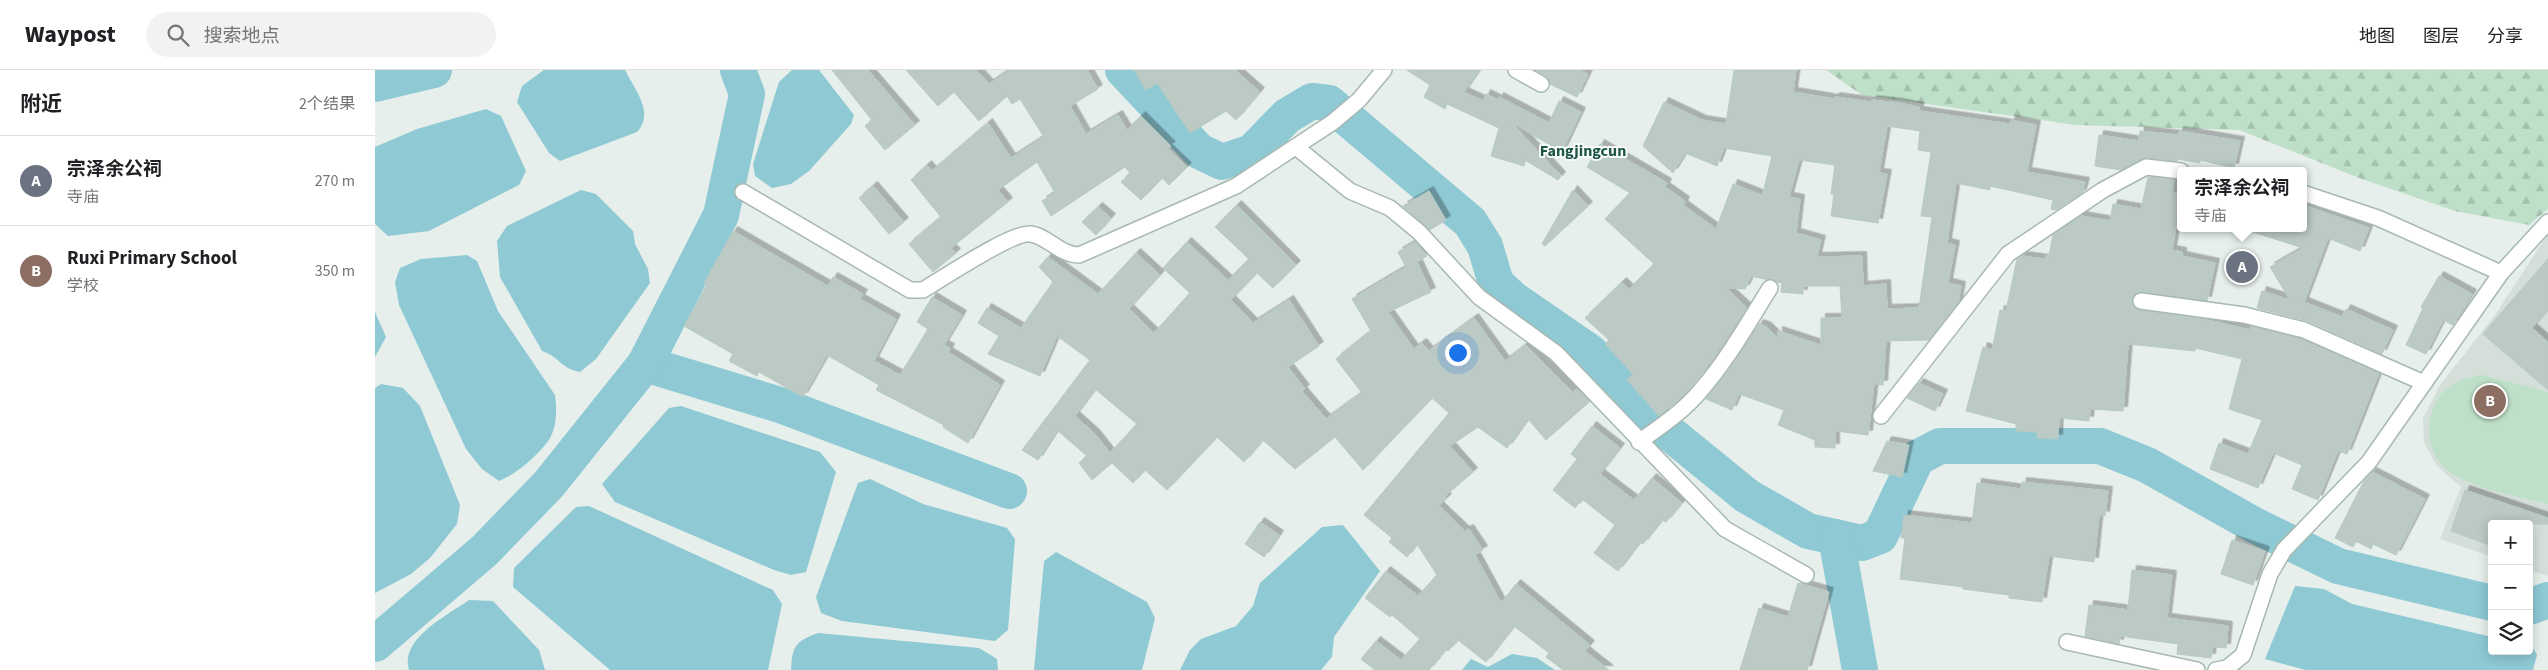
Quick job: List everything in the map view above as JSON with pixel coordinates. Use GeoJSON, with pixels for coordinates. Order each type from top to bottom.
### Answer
{"type":"FeatureCollection","features":[{"type":"Feature","properties":{"kind":"street"},"geometry":{"type":"LineString","coordinates":[[743,192],[910,290],[923,290],[1013,237],[1031,234],[1071,255],[1079,255],[1236,186],[1333,122],[1359,100],[1384,70]]}},
{"type":"Feature","properties":{"kind":"street"},"geometry":{"type":"LineString","coordinates":[[1516,70],[1541,84]]}},
{"type":"Feature","properties":{"kind":"street"},"geometry":{"type":"LineString","coordinates":[[1295,147],[1350,191],[1390,208],[1419,232],[1479,297],[1556,353],[1644,438],[1725,529],[1806,575]]}},
{"type":"Feature","properties":{"kind":"street"},"geometry":{"type":"LineString","coordinates":[[1881,416],[2008,254],[2103,190],[2146,167],[2177,171]]}},
{"type":"Feature","properties":{"kind":"street"},"geometry":{"type":"LineString","coordinates":[[2307,194],[2378,218],[2501,273]]}},
{"type":"Feature","properties":{"kind":"street"},"geometry":{"type":"LineString","coordinates":[[2216,670],[2227,668],[2243,655],[2270,574],[2284,550],[2369,462],[2501,273],[2548,222]]}},
{"type":"Feature","properties":{"kind":"street"},"geometry":{"type":"LineString","coordinates":[[1644,438],[1671,418],[1700,391],[1721,364],[1770,288]]}},
{"type":"Feature","properties":{"kind":"street"},"geometry":{"type":"LineString","coordinates":[[2141,301],[2244,315],[2304,330],[2424,383]]}},
{"type":"Feature","properties":{"kind":"street"},"geometry":{"type":"LineString","coordinates":[[2067,642],[2197,670]]}},
{"type":"Feature","properties":{"kind":"shaded area"},"geometry":{"type":"Polygon","coordinates":[[[2548,234],[2548,576],[2533,571],[2533,520],[2488,520],[2488,556],[2440,539],[2461,487],[2437,466],[2424,443],[2423,418],[2440,385],[2495,315],[2548,234]]]}},
{"type":"Feature","properties":{"kind":"green space"},"geometry":{"type":"Polygon","coordinates":[[[1826,70],[2548,70],[2548,209],[2529,225],[2455,211],[2359,178],[2239,130],[2076,125],[1862,95],[1826,70]]]}},
{"type":"Feature","properties":{"kind":"green space"},"geometry":{"type":"Polygon","coordinates":[[[2483,375],[2548,392],[2548,504],[2466,481],[2447,470],[2435,455],[2429,426],[2434,406],[2438,399],[2454,384],[2468,378],[2483,375]]]}},
{"type":"Feature","properties":{"kind":"water"},"geometry":{"type":"Polygon","coordinates":[[[544,70],[625,70],[638,93],[644,109],[642,125],[637,132],[560,161],[549,153],[517,102],[522,86],[544,70]]]}},
{"type":"Feature","properties":{"kind":"water"},"geometry":{"type":"Polygon","coordinates":[[[792,70],[819,70],[854,115],[851,124],[809,171],[791,184],[772,188],[755,176],[753,164],[779,82],[792,70]]]}},
{"type":"Feature","properties":{"kind":"water"},"geometry":{"type":"Polygon","coordinates":[[[486,109],[501,116],[526,171],[519,185],[429,231],[388,236],[375,224],[375,147],[417,129],[486,109]]]}},
{"type":"Feature","properties":{"kind":"water"},"geometry":{"type":"Polygon","coordinates":[[[581,190],[596,194],[633,231],[635,244],[648,269],[650,283],[596,359],[580,372],[568,368],[553,356],[542,351],[500,277],[497,241],[507,226],[581,190]]]}},
{"type":"Feature","properties":{"kind":"water"},"geometry":{"type":"Polygon","coordinates":[[[467,255],[477,261],[498,311],[555,395],[556,418],[549,440],[527,464],[499,481],[482,469],[466,449],[399,305],[395,282],[400,268],[421,259],[467,255]]]}},
{"type":"Feature","properties":{"kind":"water"},"geometry":{"type":"Polygon","coordinates":[[[375,312],[386,337],[375,357],[375,312]]]}},
{"type":"Feature","properties":{"kind":"water"},"geometry":{"type":"Polygon","coordinates":[[[381,384],[403,388],[420,406],[460,505],[457,524],[430,558],[411,574],[375,593],[375,388],[381,384]]]}},
{"type":"Feature","properties":{"kind":"water"},"geometry":{"type":"Polygon","coordinates":[[[681,406],[820,452],[836,472],[806,572],[791,575],[774,570],[615,502],[602,484],[669,408],[681,406]]]}},
{"type":"Feature","properties":{"kind":"water"},"geometry":{"type":"Polygon","coordinates":[[[870,479],[923,504],[1007,528],[1015,539],[1008,630],[995,641],[842,621],[821,613],[816,597],[858,483],[870,479]]]}},
{"type":"Feature","properties":{"kind":"water"},"geometry":{"type":"Polygon","coordinates":[[[589,506],[773,590],[782,604],[768,670],[610,670],[513,587],[514,568],[576,507],[589,506]]]}},
{"type":"Feature","properties":{"kind":"water"},"geometry":{"type":"Polygon","coordinates":[[[1343,525],[1380,571],[1334,637],[1332,657],[1321,670],[1180,670],[1190,650],[1201,639],[1236,626],[1253,606],[1260,583],[1322,527],[1343,525]]]}},
{"type":"Feature","properties":{"kind":"water"},"geometry":{"type":"Polygon","coordinates":[[[1056,552],[1147,602],[1155,618],[1142,670],[1034,670],[1044,561],[1056,552]]]}},
{"type":"Feature","properties":{"kind":"water"},"geometry":{"type":"Polygon","coordinates":[[[2295,586],[2324,589],[2352,604],[2488,636],[2488,655],[2533,655],[2533,648],[2537,655],[2533,670],[2306,670],[2265,659],[2295,586]]]}},
{"type":"Feature","properties":{"kind":"water"},"geometry":{"type":"Polygon","coordinates":[[[469,600],[493,601],[539,650],[545,670],[409,670],[408,659],[411,648],[418,638],[427,629],[469,600]]]}},
{"type":"Feature","properties":{"kind":"water"},"geometry":{"type":"Polygon","coordinates":[[[818,633],[979,648],[997,659],[998,670],[791,670],[792,656],[796,646],[804,639],[818,633]]]}},
{"type":"Feature","properties":{"kind":"water"},"geometry":{"type":"Polygon","coordinates":[[[1512,654],[1537,658],[1555,670],[1462,670],[1471,659],[1488,667],[1512,654]]]}},
{"type":"Feature","properties":{"kind":"building"},"geometry":{"type":"Polygon","coordinates":[[[832,70],[868,70],[915,125],[885,150],[865,126],[872,120],[832,70]]]}},
{"type":"Feature","properties":{"kind":"building"},"geometry":{"type":"Polygon","coordinates":[[[906,70],[976,70],[989,84],[1010,70],[1087,70],[1098,89],[1070,106],[1086,134],[1118,115],[1127,130],[1141,116],[1171,146],[1167,148],[1187,167],[1169,185],[1162,178],[1141,200],[1121,182],[1130,173],[1125,167],[1051,216],[1042,201],[1055,193],[1037,162],[998,190],[1008,202],[951,248],[956,253],[933,272],[909,244],[941,217],[911,180],[927,165],[932,171],[988,123],[1011,158],[1044,137],[1020,99],[1012,104],[1007,96],[979,121],[954,92],[938,106],[906,70]]]}},
{"type":"Feature","properties":{"kind":"building"},"geometry":{"type":"Polygon","coordinates":[[[1134,70],[1235,70],[1260,92],[1236,120],[1226,111],[1190,133],[1157,83],[1146,90],[1134,70]]]}},
{"type":"Feature","properties":{"kind":"building"},"geometry":{"type":"Polygon","coordinates":[[[1407,70],[1479,70],[1464,92],[1483,101],[1486,94],[1498,100],[1499,97],[1549,123],[1559,101],[1581,112],[1562,152],[1511,122],[1561,176],[1558,180],[1525,160],[1524,166],[1491,156],[1499,128],[1447,104],[1445,109],[1424,97],[1430,85],[1407,70]]]}},
{"type":"Feature","properties":{"kind":"building"},"geometry":{"type":"Polygon","coordinates":[[[1535,70],[1579,70],[1588,74],[1577,97],[1550,84],[1546,76],[1535,70]]]}},
{"type":"Feature","properties":{"kind":"building"},"geometry":{"type":"Polygon","coordinates":[[[1734,70],[1796,70],[1793,92],[1835,99],[1835,97],[1871,102],[1872,100],[1899,103],[1919,107],[1919,111],[2010,124],[2011,120],[2036,125],[2027,172],[2085,182],[2082,193],[2056,210],[2051,209],[2053,200],[1990,186],[1990,190],[1956,183],[1947,243],[1955,245],[1948,283],[1961,286],[1958,303],[1929,340],[1886,341],[1883,385],[1874,384],[1868,435],[1835,431],[1835,448],[1815,447],[1815,440],[1778,425],[1784,410],[1739,394],[1732,410],[1706,399],[1728,371],[1759,324],[1767,327],[1778,338],[1778,331],[1821,345],[1821,318],[1842,318],[1840,286],[1803,286],[1803,294],[1781,292],[1782,283],[1751,276],[1745,289],[1726,288],[1747,308],[1703,372],[1681,398],[1659,416],[1627,380],[1633,374],[1605,344],[1609,340],[1585,318],[1622,282],[1629,289],[1654,264],[1605,219],[1630,193],[1587,167],[1600,144],[1667,183],[1665,187],[1685,201],[1683,205],[1716,229],[1733,184],[1761,195],[1763,193],[1772,156],[1724,148],[1717,166],[1685,153],[1673,173],[1643,146],[1664,102],[1702,120],[1726,124],[1734,70]],[[1887,126],[1879,173],[1887,174],[1878,223],[1831,216],[1834,194],[1831,194],[1835,165],[1799,160],[1789,197],[1800,199],[1796,233],[1821,240],[1817,257],[1862,256],[1863,286],[1886,284],[1887,309],[1919,308],[1932,217],[1921,216],[1931,152],[1918,150],[1920,131],[1887,126]]]}},
{"type":"Feature","properties":{"kind":"building"},"geometry":{"type":"Polygon","coordinates":[[[2140,131],[2178,135],[2179,131],[2240,141],[2234,167],[2200,160],[2200,163],[2178,159],[2177,161],[2147,158],[2121,170],[2095,166],[2099,135],[2139,141],[2140,131]]]}},
{"type":"Feature","properties":{"kind":"building"},"geometry":{"type":"Polygon","coordinates":[[[2148,177],[2174,180],[2172,192],[2177,193],[2177,221],[2172,250],[2182,252],[2182,256],[2215,263],[2207,301],[2142,292],[2133,296],[2132,304],[2135,308],[2203,319],[2250,330],[2251,326],[2301,339],[2379,373],[2347,454],[2338,451],[2318,500],[2292,489],[2302,465],[2273,453],[2258,488],[2210,469],[2219,443],[2248,454],[2262,420],[2229,409],[2242,359],[2195,348],[2195,351],[2128,344],[2123,411],[2090,409],[2089,421],[2059,418],[2058,439],[2037,438],[2037,432],[2016,431],[2016,424],[1966,411],[1983,347],[1992,350],[2000,310],[2006,311],[2017,259],[2022,256],[2045,259],[2046,255],[2049,256],[2053,235],[2081,216],[2110,221],[2113,204],[2141,209],[2148,177]]]}},
{"type":"Feature","properties":{"kind":"building"},"geometry":{"type":"Polygon","coordinates":[[[873,186],[904,222],[889,234],[859,198],[873,186]]]}},
{"type":"Feature","properties":{"kind":"building"},"geometry":{"type":"Polygon","coordinates":[[[1573,190],[1588,206],[1545,246],[1542,244],[1573,190]]]}},
{"type":"Feature","properties":{"kind":"building"},"geometry":{"type":"Polygon","coordinates":[[[1429,191],[1446,220],[1430,230],[1403,206],[1429,191]]]}},
{"type":"Feature","properties":{"kind":"building"},"geometry":{"type":"Polygon","coordinates":[[[1237,205],[1296,265],[1273,288],[1257,273],[1231,300],[1253,323],[1289,300],[1319,346],[1288,367],[1305,389],[1302,391],[1326,419],[1362,393],[1336,359],[1371,331],[1352,299],[1406,267],[1398,252],[1415,242],[1427,256],[1417,262],[1431,292],[1388,312],[1414,349],[1422,343],[1429,351],[1474,318],[1505,361],[1526,345],[1573,392],[1577,389],[1589,402],[1546,440],[1528,419],[1507,448],[1478,427],[1450,446],[1473,472],[1445,496],[1447,498],[1439,506],[1465,531],[1469,529],[1483,550],[1475,555],[1501,603],[1516,584],[1590,645],[1585,651],[1609,670],[1563,670],[1546,657],[1549,653],[1514,626],[1486,662],[1458,640],[1448,651],[1446,649],[1429,670],[1375,670],[1361,659],[1376,641],[1401,660],[1420,639],[1392,615],[1390,617],[1365,598],[1386,571],[1418,596],[1437,575],[1417,544],[1407,557],[1389,542],[1392,538],[1364,515],[1449,413],[1432,398],[1363,470],[1335,437],[1295,469],[1263,440],[1244,462],[1217,437],[1167,490],[1145,470],[1133,483],[1112,463],[1092,480],[1079,463],[1087,456],[1057,430],[1038,460],[1022,450],[1090,360],[1057,336],[1040,376],[988,354],[999,336],[978,323],[987,308],[1021,328],[1053,282],[1039,267],[1048,257],[1098,294],[1136,253],[1160,275],[1129,309],[1154,333],[1190,293],[1163,268],[1187,242],[1228,280],[1249,259],[1215,227],[1237,205]],[[1095,389],[1075,416],[1095,434],[1110,453],[1137,424],[1095,389]]]}},
{"type":"Feature","properties":{"kind":"building"},"geometry":{"type":"Polygon","coordinates":[[[2307,206],[2369,228],[2360,251],[2328,238],[2304,302],[2342,317],[2346,309],[2393,330],[2382,354],[2308,321],[2257,308],[2262,291],[2290,300],[2270,267],[2303,248],[2253,232],[2307,232],[2307,206]]]}},
{"type":"Feature","properties":{"kind":"building"},"geometry":{"type":"Polygon","coordinates":[[[1098,207],[1111,218],[1096,235],[1082,222],[1098,207]]]}},
{"type":"Feature","properties":{"kind":"building"},"geometry":{"type":"Polygon","coordinates":[[[733,231],[828,286],[833,277],[863,294],[860,299],[896,319],[874,361],[900,375],[928,329],[917,322],[932,297],[962,315],[944,345],[950,348],[948,352],[1000,385],[968,443],[943,427],[944,425],[876,390],[879,385],[827,355],[803,397],[759,372],[757,376],[729,361],[733,354],[684,326],[707,285],[704,283],[733,231]]]}},
{"type":"Feature","properties":{"kind":"building"},"geometry":{"type":"Polygon","coordinates":[[[2548,259],[2548,309],[2532,328],[2548,342],[2548,390],[2483,334],[2548,259]]]}},
{"type":"Feature","properties":{"kind":"building"},"geometry":{"type":"Polygon","coordinates":[[[2439,276],[2472,294],[2453,325],[2443,320],[2426,354],[2406,345],[2423,308],[2421,307],[2439,276]]]}},
{"type":"Feature","properties":{"kind":"building"},"geometry":{"type":"Polygon","coordinates":[[[1919,383],[1943,394],[1935,411],[1907,398],[1919,383]]]}},
{"type":"Feature","properties":{"kind":"building"},"geometry":{"type":"Polygon","coordinates":[[[1592,426],[1620,448],[1600,474],[1634,500],[1652,478],[1682,503],[1666,522],[1662,520],[1643,544],[1640,542],[1618,571],[1594,553],[1615,525],[1582,499],[1575,508],[1553,490],[1577,459],[1571,454],[1592,426]]]}},
{"type":"Feature","properties":{"kind":"building"},"geometry":{"type":"Polygon","coordinates":[[[1887,441],[1909,445],[1902,477],[1873,471],[1887,441]]]}},
{"type":"Feature","properties":{"kind":"building"},"geometry":{"type":"Polygon","coordinates":[[[2372,472],[2425,499],[2396,555],[2373,544],[2371,549],[2356,541],[2353,547],[2335,538],[2364,481],[2372,472]]]}},
{"type":"Feature","properties":{"kind":"building"},"geometry":{"type":"Polygon","coordinates":[[[2022,482],[2108,491],[2105,516],[2099,515],[2094,562],[2049,556],[2042,602],[2009,598],[2009,595],[1963,589],[1963,587],[1900,579],[1905,538],[1901,538],[1904,515],[1972,523],[1977,483],[2021,489],[2022,482]]]}},
{"type":"Feature","properties":{"kind":"building"},"geometry":{"type":"Polygon","coordinates":[[[2465,490],[2548,518],[2548,524],[2533,524],[2533,520],[2488,520],[2488,545],[2451,531],[2465,490]]]}},
{"type":"Feature","properties":{"kind":"building"},"geometry":{"type":"Polygon","coordinates":[[[1260,522],[1279,535],[1264,557],[1245,544],[1260,522]]]}},
{"type":"Feature","properties":{"kind":"building"},"geometry":{"type":"Polygon","coordinates":[[[2232,540],[2265,551],[2253,585],[2221,574],[2232,540]]]}},
{"type":"Feature","properties":{"kind":"building"},"geometry":{"type":"Polygon","coordinates":[[[2132,570],[2172,575],[2167,618],[2228,626],[2226,648],[2212,647],[2211,658],[2177,654],[2178,644],[2120,636],[2119,644],[2085,636],[2089,605],[2128,610],[2132,570]]]}},
{"type":"Feature","properties":{"kind":"building"},"geometry":{"type":"Polygon","coordinates":[[[1798,583],[1829,592],[1807,670],[1740,670],[1759,608],[1788,617],[1798,583]]]}},
{"type":"Feature","properties":{"kind":"waterway"},"geometry":{"type":"LineString","coordinates":[[375,84],[434,70]]}},
{"type":"Feature","properties":{"kind":"waterway"},"geometry":{"type":"LineString","coordinates":[[375,644],[484,551],[549,484],[645,364],[721,215],[747,94],[738,70]]}},
{"type":"Feature","properties":{"kind":"waterway"},"geometry":{"type":"LineString","coordinates":[[1123,70],[1199,151],[1222,162],[1252,152],[1287,116],[1312,101],[1329,103],[1470,222],[1485,246],[1496,283],[1513,299],[1590,352],[1635,405],[1747,496],[1808,531],[1862,543],[1880,536],[1917,458],[1940,446],[2100,446],[2147,465],[2256,526],[2338,566],[2488,602]]}},
{"type":"Feature","properties":{"kind":"waterway"},"geometry":{"type":"LineString","coordinates":[[645,364],[780,405],[1009,491]]}},
{"type":"Feature","properties":{"kind":"waterway"},"geometry":{"type":"LineString","coordinates":[[1836,537],[1860,670]]}},
{"type":"Feature","properties":{"kind":"waterway"},"geometry":{"type":"LineString","coordinates":[[2533,606],[2548,600]]}},
{"type":"Feature","properties":{"kind":"place","name":"宗泽余公祠"},"geometry":{"type":"Point","coordinates":[2242,267]}},
{"type":"Feature","properties":{"kind":"place","name":"Ruxi Primary School"},"geometry":{"type":"Point","coordinates":[2490,401]}},
{"type":"Feature","properties":{"kind":"district","name":"Fangjingcun"},"geometry":{"type":"Point","coordinates":[1583,151]}}]}
